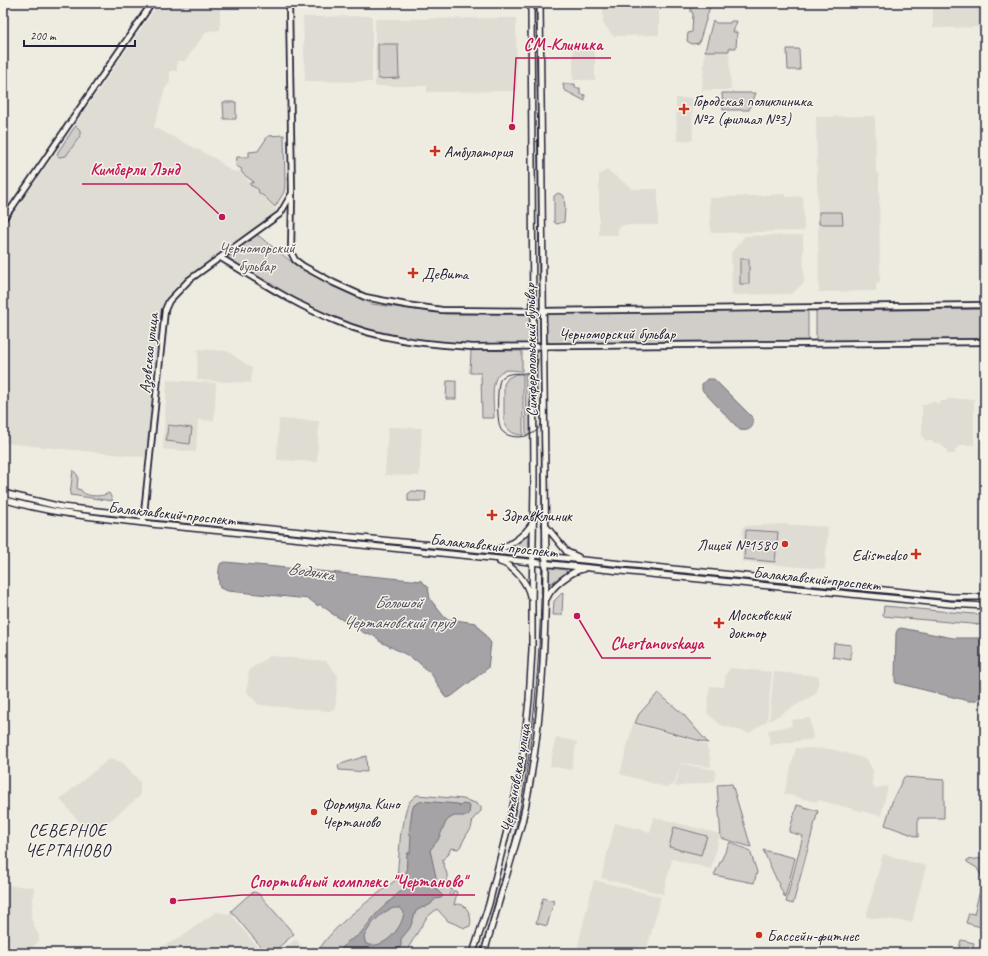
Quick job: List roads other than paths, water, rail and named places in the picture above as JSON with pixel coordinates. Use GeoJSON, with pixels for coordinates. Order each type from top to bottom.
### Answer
{"type":"FeatureCollection","features":[{"type":"Feature","properties":{"kind":"main road","name":"Симферопольский бульвар"},"geometry":{"type":"LineString","coordinates":[[531,3],[534,346],[532,603]]}},
{"type":"Feature","properties":{"kind":"main road","name":"Симферопольский бульвар"},"geometry":{"type":"LineString","coordinates":[[540,3],[544,346],[544,558],[546,564],[546,603]]}},
{"type":"Feature","properties":{"kind":"main road"},"geometry":{"type":"LineString","coordinates":[[531,96],[541,96]]}},
{"type":"Feature","properties":{"kind":"main road","name":"Балаклавский проспект"},"geometry":{"type":"LineString","coordinates":[[3,493],[61,510],[143,523],[950,604],[985,606]]}},
{"type":"Feature","properties":{"kind":"main road","name":"Балаклавский проспект"},"geometry":{"type":"LineString","coordinates":[[3,499],[31,507],[61,510],[144,516],[482,550],[544,558],[591,561],[944,596],[985,597]]}},
{"type":"Feature","properties":{"kind":"main road"},"geometry":{"type":"LineString","coordinates":[[482,550],[496,550],[504,548],[524,534],[533,522]]}},
{"type":"Feature","properties":{"kind":"main road"},"geometry":{"type":"LineString","coordinates":[[545,525],[567,552],[574,556],[591,561]]}},
{"type":"Feature","properties":{"kind":"main road"},"geometry":{"type":"LineString","coordinates":[[487,558],[509,566],[528,588],[532,603]]}},
{"type":"Feature","properties":{"kind":"main road"},"geometry":{"type":"LineString","coordinates":[[533,562],[544,558]]}},
{"type":"Feature","properties":{"kind":"main road"},"geometry":{"type":"LineString","coordinates":[[546,603],[549,594],[554,587],[574,573],[590,568]]}},
{"type":"Feature","properties":{"kind":"main road","name":"Чертановская улица"},"geometry":{"type":"LineString","coordinates":[[473,953],[489,904],[522,764],[529,700],[532,650],[532,603]]}},
{"type":"Feature","properties":{"kind":"main road","name":"Чертановская улица"},"geometry":{"type":"LineString","coordinates":[[484,953],[518,837],[527,800],[540,710],[546,603]]}},
{"type":"Feature","properties":{"kind":"street"},"geometry":{"type":"LineString","coordinates":[[3,219],[152,3]]}},
{"type":"Feature","properties":{"kind":"street"},"geometry":{"type":"LineString","coordinates":[[289,3],[292,194]]}},
{"type":"Feature","properties":{"kind":"street","name":"Азовская улица"},"geometry":{"type":"LineString","coordinates":[[143,523],[165,310],[169,301],[189,280],[280,214],[292,194]]}},
{"type":"Feature","properties":{"kind":"street","name":"Черноморский бульвар"},"geometry":{"type":"LineString","coordinates":[[292,194],[291,252],[295,260],[334,283],[365,297],[406,306],[442,310],[543,311],[985,304]]}},
{"type":"Feature","properties":{"kind":"street"},"geometry":{"type":"LineString","coordinates":[[280,214],[287,216],[291,223]]}},
{"type":"Feature","properties":{"kind":"street","name":"Черноморский бульвар"},"geometry":{"type":"LineString","coordinates":[[221,258],[295,301],[336,322],[380,336],[429,344],[473,347],[985,342]]}},
{"type":"Feature","properties":{"kind":"water"},"geometry":{"type":"Polygon","coordinates":[[[707,379],[714,379],[753,418],[751,428],[740,430],[702,390],[702,384],[707,379]]]}},
{"type":"Feature","properties":{"kind":"water","name":"Большой Чертановский пруд"},"geometry":{"type":"Polygon","coordinates":[[[225,562],[422,581],[428,587],[430,599],[445,618],[476,623],[491,643],[488,668],[452,696],[446,698],[432,675],[416,660],[379,641],[379,639],[368,633],[366,634],[319,604],[318,606],[309,599],[228,591],[220,588],[219,568],[221,563],[225,562]]]}},
{"type":"Feature","properties":{"kind":"water"},"geometry":{"type":"Polygon","coordinates":[[[901,628],[953,638],[985,638],[985,692],[975,701],[969,701],[896,683],[896,633],[898,629],[901,628]]]}},
{"type":"Feature","properties":{"kind":"water"},"geometry":{"type":"Polygon","coordinates":[[[422,801],[458,804],[460,806],[463,804],[470,807],[469,814],[467,816],[454,816],[446,822],[438,840],[430,850],[436,877],[435,887],[443,896],[435,899],[431,904],[424,908],[423,907],[416,911],[410,928],[401,939],[401,946],[396,952],[392,952],[391,949],[379,953],[344,953],[344,951],[341,950],[347,942],[359,935],[378,912],[403,889],[406,881],[407,853],[410,853],[411,835],[409,834],[414,805],[422,801]],[[394,908],[385,912],[376,920],[364,937],[366,944],[379,944],[391,937],[400,925],[403,918],[404,912],[400,908],[394,908]]]}},
{"type":"Feature","properties":{"kind":"tram line"},"geometry":{"type":"LineString","coordinates":[[480,953],[506,868],[517,824],[525,781],[537,672],[542,563],[542,508],[536,3]]}},
{"type":"Feature","properties":{"kind":"tram line"},"geometry":{"type":"LineString","coordinates":[[538,359],[533,371],[528,373],[510,374],[500,380],[498,414],[502,431],[511,436],[517,437],[529,435],[539,429],[541,424]]}},
{"type":"Feature","properties":{"kind":"place","name":"Городская поликлиника №2 (филиал №3)"},"geometry":{"type":"Point","coordinates":[684,109]}},
{"type":"Feature","properties":{"kind":"place","name":"СМ-Клиника"},"geometry":{"type":"Point","coordinates":[512,127]}},
{"type":"Feature","properties":{"kind":"place","name":"Амбулатория"},"geometry":{"type":"Point","coordinates":[435,151]}},
{"type":"Feature","properties":{"kind":"place","name":"Кимберли Лэнд"},"geometry":{"type":"Point","coordinates":[222,217]}},
{"type":"Feature","properties":{"kind":"place","name":"ДеВита"},"geometry":{"type":"Point","coordinates":[413,273]}},
{"type":"Feature","properties":{"kind":"place","name":"ЗдравКлиник"},"geometry":{"type":"Point","coordinates":[492,515]}},
{"type":"Feature","properties":{"kind":"place","name":"Лицей №1580"},"geometry":{"type":"Point","coordinates":[785,544]}},
{"type":"Feature","properties":{"kind":"place","name":"Edismedco"},"geometry":{"type":"Point","coordinates":[916,554]}},
{"type":"Feature","properties":{"kind":"place","name":"Chertanovskaya"},"geometry":{"type":"Point","coordinates":[577,616]}},
{"type":"Feature","properties":{"kind":"place","name":"Московский доктор"},"geometry":{"type":"Point","coordinates":[719,623]}},
{"type":"Feature","properties":{"kind":"place","name":"Формула Кино Чертаново"},"geometry":{"type":"Point","coordinates":[314,812]}},
{"type":"Feature","properties":{"kind":"place","name":"Спортивный комплекс \"Чертаново\""},"geometry":{"type":"Point","coordinates":[173,901]}},
{"type":"Feature","properties":{"kind":"place","name":"Бассейн-фитнес"},"geometry":{"type":"Point","coordinates":[759,935]}},
{"type":"Feature","properties":{"kind":"district","name":"СЕВЕРНОЕ ЧЕРТАНОВО"},"geometry":{"type":"Point","coordinates":[68,840]}},
{"type":"Feature","properties":{"kind":"water label","name":"Водянка"},"geometry":{"type":"Point","coordinates":[311,571]}}]}
